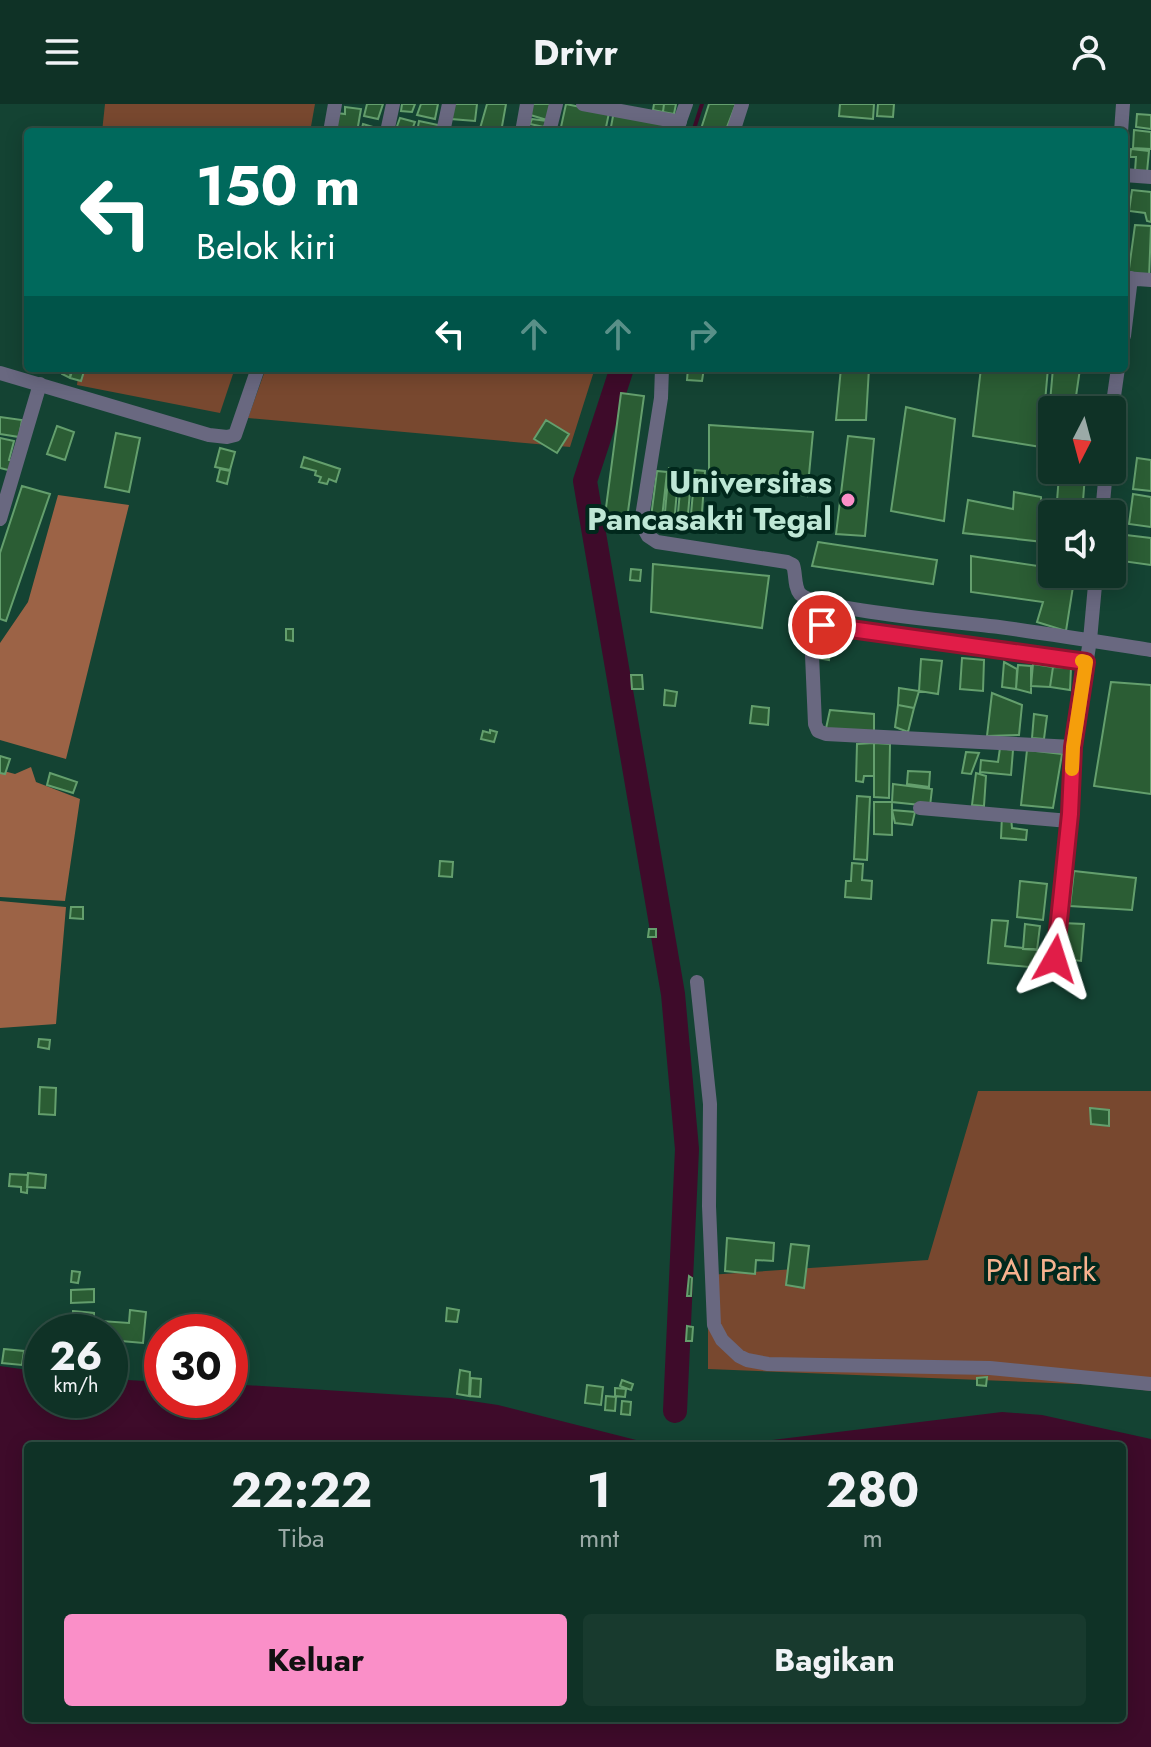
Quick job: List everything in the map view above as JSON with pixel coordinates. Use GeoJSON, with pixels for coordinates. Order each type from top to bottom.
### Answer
{"type":"FeatureCollection","features":[{"type":"Feature","properties":{"kind":"street"},"geometry":{"type":"LineString","coordinates":[[331,128],[335,104]]}},
{"type":"Feature","properties":{"kind":"street"},"geometry":{"type":"LineString","coordinates":[[388,128],[393,104]]}},
{"type":"Feature","properties":{"kind":"street"},"geometry":{"type":"LineString","coordinates":[[444,128],[449,104]]}},
{"type":"Feature","properties":{"kind":"street"},"geometry":{"type":"LineString","coordinates":[[523,128],[527,104]]}},
{"type":"Feature","properties":{"kind":"street"},"geometry":{"type":"LineString","coordinates":[[550,128],[556,104]]}},
{"type":"Feature","properties":{"kind":"street"},"geometry":{"type":"LineString","coordinates":[[583,104],[678,127],[686,104]]}},
{"type":"Feature","properties":{"kind":"street"},"geometry":{"type":"LineString","coordinates":[[734,128],[742,104]]}},
{"type":"Feature","properties":{"kind":"street"},"geometry":{"type":"LineString","coordinates":[[1121,128],[1123,104]]}},
{"type":"Feature","properties":{"kind":"street"},"geometry":{"type":"LineString","coordinates":[[1128,175],[1151,177]]}},
{"type":"Feature","properties":{"kind":"street"},"geometry":{"type":"LineString","coordinates":[[1128,278],[1151,280]]}},
{"type":"Feature","properties":{"kind":"street"},"geometry":{"type":"LineString","coordinates":[[0,373],[209,435],[227,437],[235,435],[257,372]]}},
{"type":"Feature","properties":{"kind":"street"},"geometry":{"type":"LineString","coordinates":[[662,372],[661,398],[641,523],[648,536],[657,542],[787,562],[793,565],[801,595],[819,603],[1151,650]]}},
{"type":"Feature","properties":{"kind":"street"},"geometry":{"type":"LineString","coordinates":[[1114,396],[1117,372]]}},
{"type":"Feature","properties":{"kind":"street"},"geometry":{"type":"LineString","coordinates":[[0,519],[6,479],[40,384]]}},
{"type":"Feature","properties":{"kind":"street"},"geometry":{"type":"LineString","coordinates":[[1055,959],[1073,747],[1095,588]]}},
{"type":"Feature","properties":{"kind":"street"},"geometry":{"type":"LineString","coordinates":[[1073,747],[826,734],[818,731],[815,724],[811,632],[815,626],[822,625],[1086,662]]}},
{"type":"Feature","properties":{"kind":"street"},"geometry":{"type":"LineString","coordinates":[[920,808],[1069,821]]}},
{"type":"Feature","properties":{"kind":"street"},"geometry":{"type":"LineString","coordinates":[[697,982],[710,1104],[712,1312],[717,1333],[730,1349],[747,1360],[768,1364],[990,1368],[1151,1384]]}},
{"type":"Feature","properties":{"kind":"green space"},"geometry":{"type":"Polygon","coordinates":[[[105,104],[315,104],[311,128],[102,128],[105,104]]]}},
{"type":"Feature","properties":{"kind":"green space"},"geometry":{"type":"Polygon","coordinates":[[[79,372],[234,372],[220,413],[77,385],[79,372]]]}},
{"type":"Feature","properties":{"kind":"green space"},"geometry":{"type":"Polygon","coordinates":[[[265,372],[594,372],[570,447],[248,418],[265,372]]]}},
{"type":"Feature","properties":{"kind":"green space","name":"PAI Park"},"geometry":{"type":"Polygon","coordinates":[[[978,1091],[1151,1091],[1151,1391],[1101,1385],[708,1369],[708,1275],[928,1260],[978,1091]]]}},
{"type":"Feature","properties":{"kind":"shaded area"},"geometry":{"type":"Polygon","coordinates":[[[58,495],[129,505],[66,759],[0,740],[0,643],[28,602],[58,495]]]}},
{"type":"Feature","properties":{"kind":"shaded area"},"geometry":{"type":"Polygon","coordinates":[[[31,767],[36,782],[80,799],[65,901],[0,897],[0,770],[15,774],[31,767]]]}},
{"type":"Feature","properties":{"kind":"shaded area"},"geometry":{"type":"Polygon","coordinates":[[[0,901],[66,907],[56,1024],[0,1028],[0,901]]]}},
{"type":"Feature","properties":{"kind":"shaded area"},"geometry":{"type":"Polygon","coordinates":[[[0,1366],[24,1369],[24,1418],[128,1418],[128,1380],[144,1381],[144,1418],[248,1418],[248,1385],[451,1398],[498,1405],[644,1442],[24,1442],[24,1722],[1126,1722],[1126,1442],[756,1442],[1002,1412],[1042,1415],[1151,1439],[1151,1747],[0,1747],[0,1366]]]}},
{"type":"Feature","properties":{"kind":"building"},"geometry":{"type":"Polygon","coordinates":[[[367,104],[383,104],[378,119],[364,116],[367,104]]]}},
{"type":"Feature","properties":{"kind":"building"},"geometry":{"type":"Polygon","coordinates":[[[402,104],[415,104],[412,112],[401,111],[402,104]]]}},
{"type":"Feature","properties":{"kind":"building"},"geometry":{"type":"Polygon","coordinates":[[[421,104],[438,104],[435,119],[417,115],[421,104]]]}},
{"type":"Feature","properties":{"kind":"building"},"geometry":{"type":"Polygon","coordinates":[[[453,104],[477,104],[475,121],[451,119],[453,104]]]}},
{"type":"Feature","properties":{"kind":"building"},"geometry":{"type":"Polygon","coordinates":[[[487,104],[506,104],[502,128],[480,128],[487,104]]]}},
{"type":"Feature","properties":{"kind":"building"},"geometry":{"type":"Polygon","coordinates":[[[529,104],[551,104],[547,120],[527,114],[529,104]]]}},
{"type":"Feature","properties":{"kind":"building"},"geometry":{"type":"Polygon","coordinates":[[[566,104],[609,113],[606,128],[561,127],[566,104]]]}},
{"type":"Feature","properties":{"kind":"building"},"geometry":{"type":"Polygon","coordinates":[[[654,104],[664,104],[663,112],[653,110],[654,104]]]}},
{"type":"Feature","properties":{"kind":"building"},"geometry":{"type":"Polygon","coordinates":[[[664,104],[676,104],[674,114],[663,112],[664,104]]]}},
{"type":"Feature","properties":{"kind":"building"},"geometry":{"type":"Polygon","coordinates":[[[709,104],[736,104],[727,128],[701,128],[709,104]]]}},
{"type":"Feature","properties":{"kind":"building"},"geometry":{"type":"Polygon","coordinates":[[[840,104],[874,104],[873,119],[839,116],[840,104]]]}},
{"type":"Feature","properties":{"kind":"building"},"geometry":{"type":"Polygon","coordinates":[[[878,104],[894,104],[893,117],[877,116],[878,104]]]}},
{"type":"Feature","properties":{"kind":"building"},"geometry":{"type":"Polygon","coordinates":[[[345,107],[361,109],[358,128],[336,128],[337,113],[345,114],[345,107]]]}},
{"type":"Feature","properties":{"kind":"building"},"geometry":{"type":"Polygon","coordinates":[[[614,111],[667,122],[666,128],[611,128],[614,111]]]}},
{"type":"Feature","properties":{"kind":"building"},"geometry":{"type":"Polygon","coordinates":[[[1137,114],[1151,115],[1151,129],[1136,127],[1137,114]]]}},
{"type":"Feature","properties":{"kind":"building"},"geometry":{"type":"Polygon","coordinates":[[[400,118],[415,122],[413,128],[396,128],[400,118]]]}},
{"type":"Feature","properties":{"kind":"building"},"geometry":{"type":"Polygon","coordinates":[[[532,119],[547,121],[544,127],[530,124],[532,119]]]}},
{"type":"Feature","properties":{"kind":"building"},"geometry":{"type":"Polygon","coordinates":[[[419,121],[438,125],[437,128],[418,128],[419,121]]]}},
{"type":"Feature","properties":{"kind":"building"},"geometry":{"type":"Polygon","coordinates":[[[1134,130],[1151,132],[1151,149],[1133,148],[1134,130]]]}},
{"type":"Feature","properties":{"kind":"building"},"geometry":{"type":"Polygon","coordinates":[[[1131,149],[1149,151],[1147,172],[1135,171],[1136,157],[1130,157],[1131,149]]]}},
{"type":"Feature","properties":{"kind":"building"},"geometry":{"type":"Polygon","coordinates":[[[1132,190],[1151,192],[1151,222],[1147,221],[1145,213],[1129,211],[1132,190]]]}},
{"type":"Feature","properties":{"kind":"building"},"geometry":{"type":"Polygon","coordinates":[[[1135,225],[1151,226],[1149,279],[1128,276],[1135,225]]]}},
{"type":"Feature","properties":{"kind":"building"},"geometry":{"type":"Polygon","coordinates":[[[72,372],[84,372],[81,381],[70,378],[72,372]]]}},
{"type":"Feature","properties":{"kind":"building"},"geometry":{"type":"Polygon","coordinates":[[[688,372],[703,372],[702,381],[687,380],[688,372]]]}},
{"type":"Feature","properties":{"kind":"building"},"geometry":{"type":"Polygon","coordinates":[[[841,372],[869,372],[866,420],[836,420],[841,372]]]}},
{"type":"Feature","properties":{"kind":"building"},"geometry":{"type":"Polygon","coordinates":[[[981,372],[1048,372],[1046,396],[1038,396],[1038,447],[973,436],[981,372]]]}},
{"type":"Feature","properties":{"kind":"building"},"geometry":{"type":"Polygon","coordinates":[[[1053,372],[1080,372],[1076,396],[1051,396],[1053,372]]]}},
{"type":"Feature","properties":{"kind":"building"},"geometry":{"type":"Polygon","coordinates":[[[621,393],[644,396],[626,526],[604,523],[621,393]]]}},
{"type":"Feature","properties":{"kind":"building"},"geometry":{"type":"Polygon","coordinates":[[[906,407],[955,419],[944,521],[891,511],[906,407]]]}},
{"type":"Feature","properties":{"kind":"building"},"geometry":{"type":"Polygon","coordinates":[[[0,417],[22,420],[19,437],[0,434],[0,417]]]}},
{"type":"Feature","properties":{"kind":"building"},"geometry":{"type":"Polygon","coordinates":[[[546,420],[569,434],[557,453],[534,439],[546,420]]]}},
{"type":"Feature","properties":{"kind":"building"},"geometry":{"type":"Polygon","coordinates":[[[709,425],[813,432],[807,496],[709,479],[709,425]]]}},
{"type":"Feature","properties":{"kind":"building"},"geometry":{"type":"Polygon","coordinates":[[[57,426],[74,432],[65,460],[47,454],[57,426]]]}},
{"type":"Feature","properties":{"kind":"building"},"geometry":{"type":"Polygon","coordinates":[[[116,433],[140,438],[129,492],[105,487],[116,433]]]}},
{"type":"Feature","properties":{"kind":"building","name":"Universitas Pancasakti Tegal"},"geometry":{"type":"Polygon","coordinates":[[[848,436],[874,439],[865,536],[836,534],[848,436]]]}},
{"type":"Feature","properties":{"kind":"building"},"geometry":{"type":"Polygon","coordinates":[[[0,438],[14,441],[9,460],[15,461],[12,471],[0,468],[0,438]]]}},
{"type":"Feature","properties":{"kind":"building"},"geometry":{"type":"Polygon","coordinates":[[[220,448],[235,452],[230,470],[215,467],[220,448]]]}},
{"type":"Feature","properties":{"kind":"building"},"geometry":{"type":"Polygon","coordinates":[[[304,457],[340,469],[336,482],[329,479],[327,484],[319,482],[321,477],[315,475],[316,471],[301,467],[304,457]]]}},
{"type":"Feature","properties":{"kind":"building"},"geometry":{"type":"Polygon","coordinates":[[[1137,458],[1151,460],[1151,491],[1133,489],[1137,458]]]}},
{"type":"Feature","properties":{"kind":"building"},"geometry":{"type":"Polygon","coordinates":[[[669,468],[679,469],[674,524],[664,523],[669,468]]]}},
{"type":"Feature","properties":{"kind":"building"},"geometry":{"type":"Polygon","coordinates":[[[220,469],[230,471],[227,484],[217,481],[220,469]]]}},
{"type":"Feature","properties":{"kind":"building"},"geometry":{"type":"Polygon","coordinates":[[[682,469],[692,470],[687,525],[677,524],[682,469]]]}},
{"type":"Feature","properties":{"kind":"building"},"geometry":{"type":"Polygon","coordinates":[[[695,470],[705,471],[701,526],[690,525],[695,470]]]}},
{"type":"Feature","properties":{"kind":"building"},"geometry":{"type":"Polygon","coordinates":[[[657,471],[667,472],[662,518],[651,517],[657,471]]]}},
{"type":"Feature","properties":{"kind":"building"},"geometry":{"type":"Polygon","coordinates":[[[1058,484],[1084,484],[1083,500],[1057,500],[1058,484]]]}},
{"type":"Feature","properties":{"kind":"building"},"geometry":{"type":"Polygon","coordinates":[[[22,486],[50,494],[6,621],[0,619],[0,553],[22,486]]]}},
{"type":"Feature","properties":{"kind":"building"},"geometry":{"type":"Polygon","coordinates":[[[1014,492],[1041,497],[1038,500],[1038,541],[963,533],[968,500],[1013,509],[1014,492]]]}},
{"type":"Feature","properties":{"kind":"building"},"geometry":{"type":"Polygon","coordinates":[[[1133,494],[1151,497],[1151,527],[1129,524],[1133,494]]]}},
{"type":"Feature","properties":{"kind":"building"},"geometry":{"type":"Polygon","coordinates":[[[1126,535],[1151,538],[1151,565],[1126,562],[1126,535]]]}},
{"type":"Feature","properties":{"kind":"building"},"geometry":{"type":"Polygon","coordinates":[[[818,542],[937,560],[933,584],[812,566],[818,542]]]}},
{"type":"Feature","properties":{"kind":"building"},"geometry":{"type":"Polygon","coordinates":[[[971,556],[1038,566],[1038,588],[1073,588],[1066,631],[1037,622],[1043,602],[971,592],[971,556]]]}},
{"type":"Feature","properties":{"kind":"building"},"geometry":{"type":"Polygon","coordinates":[[[653,564],[769,576],[762,628],[651,612],[653,564]]]}},
{"type":"Feature","properties":{"kind":"building"},"geometry":{"type":"Polygon","coordinates":[[[631,569],[641,570],[640,581],[630,580],[631,569]]]}},
{"type":"Feature","properties":{"kind":"building"},"geometry":{"type":"Polygon","coordinates":[[[286,629],[293,629],[293,641],[286,640],[286,629]]]}},
{"type":"Feature","properties":{"kind":"building"},"geometry":{"type":"Polygon","coordinates":[[[818,634],[832,636],[829,660],[817,658],[818,634]]]}},
{"type":"Feature","properties":{"kind":"building"},"geometry":{"type":"Polygon","coordinates":[[[962,658],[984,660],[983,691],[960,689],[962,658]]]}},
{"type":"Feature","properties":{"kind":"building"},"geometry":{"type":"Polygon","coordinates":[[[921,659],[942,661],[938,694],[919,691],[921,659]]]}},
{"type":"Feature","properties":{"kind":"building"},"geometry":{"type":"Polygon","coordinates":[[[1004,662],[1017,669],[1016,689],[1002,687],[1004,662]]]}},
{"type":"Feature","properties":{"kind":"building"},"geometry":{"type":"Polygon","coordinates":[[[1033,664],[1053,667],[1050,687],[1031,686],[1033,664]]]}},
{"type":"Feature","properties":{"kind":"building"},"geometry":{"type":"Polygon","coordinates":[[[1018,665],[1031,666],[1031,693],[1016,689],[1018,665]]]}},
{"type":"Feature","properties":{"kind":"building"},"geometry":{"type":"Polygon","coordinates":[[[1053,667],[1071,668],[1070,690],[1050,687],[1053,667]]]}},
{"type":"Feature","properties":{"kind":"building"},"geometry":{"type":"Polygon","coordinates":[[[631,675],[642,675],[643,689],[632,689],[631,675]]]}},
{"type":"Feature","properties":{"kind":"building"},"geometry":{"type":"Polygon","coordinates":[[[1111,682],[1151,685],[1151,794],[1094,786],[1111,682]]]}},
{"type":"Feature","properties":{"kind":"building"},"geometry":{"type":"Polygon","coordinates":[[[899,688],[919,691],[914,708],[898,705],[899,688]]]}},
{"type":"Feature","properties":{"kind":"building"},"geometry":{"type":"Polygon","coordinates":[[[665,690],[677,692],[675,706],[664,705],[665,690]]]}},
{"type":"Feature","properties":{"kind":"building"},"geometry":{"type":"Polygon","coordinates":[[[992,693],[1022,705],[1019,735],[987,736],[992,693]]]}},
{"type":"Feature","properties":{"kind":"building"},"geometry":{"type":"Polygon","coordinates":[[[898,705],[914,708],[908,732],[895,727],[898,705]]]}},
{"type":"Feature","properties":{"kind":"building"},"geometry":{"type":"Polygon","coordinates":[[[752,706],[769,708],[768,725],[750,723],[752,706]]]}},
{"type":"Feature","properties":{"kind":"building"},"geometry":{"type":"Polygon","coordinates":[[[830,710],[874,714],[874,731],[825,733],[830,710]]]}},
{"type":"Feature","properties":{"kind":"building"},"geometry":{"type":"Polygon","coordinates":[[[1034,714],[1047,716],[1044,739],[1032,738],[1034,714]]]}},
{"type":"Feature","properties":{"kind":"building"},"geometry":{"type":"Polygon","coordinates":[[[490,730],[497,732],[494,742],[481,739],[483,731],[490,733],[490,730]]]}},
{"type":"Feature","properties":{"kind":"building"},"geometry":{"type":"Polygon","coordinates":[[[874,743],[890,744],[889,798],[874,797],[874,743]]]}},
{"type":"Feature","properties":{"kind":"building"},"geometry":{"type":"Polygon","coordinates":[[[874,743],[874,776],[864,776],[863,782],[856,781],[857,744],[874,743]]]}},
{"type":"Feature","properties":{"kind":"building"},"geometry":{"type":"Polygon","coordinates":[[[1000,748],[1013,750],[1011,775],[980,772],[981,760],[998,762],[1000,748]]]}},
{"type":"Feature","properties":{"kind":"building"},"geometry":{"type":"Polygon","coordinates":[[[1027,750],[1062,754],[1053,808],[1021,805],[1027,750]]]}},
{"type":"Feature","properties":{"kind":"building"},"geometry":{"type":"Polygon","coordinates":[[[966,752],[979,753],[971,774],[962,773],[966,752]]]}},
{"type":"Feature","properties":{"kind":"building"},"geometry":{"type":"Polygon","coordinates":[[[0,756],[10,759],[5,774],[0,773],[0,756]]]}},
{"type":"Feature","properties":{"kind":"building"},"geometry":{"type":"Polygon","coordinates":[[[908,771],[930,772],[929,787],[907,784],[908,771]]]}},
{"type":"Feature","properties":{"kind":"building"},"geometry":{"type":"Polygon","coordinates":[[[50,773],[77,782],[73,793],[47,785],[50,773]]]}},
{"type":"Feature","properties":{"kind":"building"},"geometry":{"type":"Polygon","coordinates":[[[976,773],[986,776],[984,806],[972,805],[976,773]]]}},
{"type":"Feature","properties":{"kind":"building"},"geometry":{"type":"Polygon","coordinates":[[[893,784],[932,789],[930,806],[892,802],[893,784]]]}},
{"type":"Feature","properties":{"kind":"building"},"geometry":{"type":"Polygon","coordinates":[[[857,796],[870,797],[867,860],[854,859],[857,796]]]}},
{"type":"Feature","properties":{"kind":"building"},"geometry":{"type":"Polygon","coordinates":[[[874,802],[892,802],[892,835],[874,834],[874,802]]]}},
{"type":"Feature","properties":{"kind":"building"},"geometry":{"type":"Polygon","coordinates":[[[892,810],[915,812],[912,825],[895,823],[892,810]]]}},
{"type":"Feature","properties":{"kind":"building"},"geometry":{"type":"Polygon","coordinates":[[[1002,815],[1011,816],[1012,828],[1027,830],[1026,840],[1001,838],[1002,815]]]}},
{"type":"Feature","properties":{"kind":"building"},"geometry":{"type":"Polygon","coordinates":[[[440,861],[453,862],[452,877],[439,876],[440,861]]]}},
{"type":"Feature","properties":{"kind":"building"},"geometry":{"type":"Polygon","coordinates":[[[852,863],[863,864],[862,880],[872,881],[871,899],[845,897],[846,881],[851,881],[852,863]]]}},
{"type":"Feature","properties":{"kind":"building"},"geometry":{"type":"Polygon","coordinates":[[[1074,871],[1136,878],[1132,910],[1070,906],[1074,871]]]}},
{"type":"Feature","properties":{"kind":"building"},"geometry":{"type":"Polygon","coordinates":[[[1020,881],[1047,884],[1043,920],[1017,917],[1020,881]]]}},
{"type":"Feature","properties":{"kind":"building"},"geometry":{"type":"Polygon","coordinates":[[[71,907],[83,907],[83,919],[70,918],[71,907]]]}},
{"type":"Feature","properties":{"kind":"building"},"geometry":{"type":"Polygon","coordinates":[[[992,920],[1008,921],[1005,946],[1042,950],[1040,968],[988,963],[992,920]]]}},
{"type":"Feature","properties":{"kind":"building"},"geometry":{"type":"Polygon","coordinates":[[[1062,923],[1084,924],[1081,961],[1057,958],[1062,923]]]}},
{"type":"Feature","properties":{"kind":"building"},"geometry":{"type":"Polygon","coordinates":[[[1025,924],[1040,926],[1037,950],[1023,949],[1025,924]]]}},
{"type":"Feature","properties":{"kind":"building"},"geometry":{"type":"Polygon","coordinates":[[[649,929],[656,929],[656,937],[648,937],[649,929]]]}},
{"type":"Feature","properties":{"kind":"building"},"geometry":{"type":"Polygon","coordinates":[[[39,1039],[50,1040],[49,1049],[38,1047],[39,1039]]]}},
{"type":"Feature","properties":{"kind":"building"},"geometry":{"type":"Polygon","coordinates":[[[40,1087],[56,1088],[55,1115],[39,1114],[40,1087]]]}},
{"type":"Feature","properties":{"kind":"building"},"geometry":{"type":"Polygon","coordinates":[[[1090,1108],[1109,1110],[1109,1126],[1091,1124],[1090,1108]]]}},
{"type":"Feature","properties":{"kind":"building"},"geometry":{"type":"Polygon","coordinates":[[[28,1173],[46,1175],[45,1188],[27,1187],[28,1173]]]}},
{"type":"Feature","properties":{"kind":"building"},"geometry":{"type":"Polygon","coordinates":[[[10,1174],[28,1175],[27,1193],[21,1192],[21,1187],[9,1186],[10,1174]]]}},
{"type":"Feature","properties":{"kind":"building"},"geometry":{"type":"Polygon","coordinates":[[[727,1238],[774,1243],[773,1261],[756,1260],[755,1274],[725,1271],[727,1238]]]}},
{"type":"Feature","properties":{"kind":"building"},"geometry":{"type":"Polygon","coordinates":[[[791,1244],[809,1246],[804,1288],[786,1285],[791,1244]]]}},
{"type":"Feature","properties":{"kind":"building"},"geometry":{"type":"Polygon","coordinates":[[[72,1271],[80,1272],[78,1283],[71,1282],[72,1271]]]}},
{"type":"Feature","properties":{"kind":"building"},"geometry":{"type":"Polygon","coordinates":[[[689,1276],[692,1278],[691,1296],[687,1296],[689,1276]]]}},
{"type":"Feature","properties":{"kind":"building"},"geometry":{"type":"Polygon","coordinates":[[[94,1289],[94,1302],[71,1303],[71,1290],[94,1289]]]}},
{"type":"Feature","properties":{"kind":"building"},"geometry":{"type":"Polygon","coordinates":[[[447,1308],[459,1310],[457,1322],[446,1321],[447,1308]]]}},
{"type":"Feature","properties":{"kind":"building"},"geometry":{"type":"Polygon","coordinates":[[[130,1310],[146,1312],[143,1343],[128,1342],[130,1310]]]}},
{"type":"Feature","properties":{"kind":"building"},"geometry":{"type":"Polygon","coordinates":[[[73,1311],[94,1313],[94,1314],[73,1314],[73,1311]]]}},
{"type":"Feature","properties":{"kind":"building"},"geometry":{"type":"Polygon","coordinates":[[[687,1326],[693,1327],[692,1341],[686,1341],[687,1326]]]}},
{"type":"Feature","properties":{"kind":"building"},"geometry":{"type":"Polygon","coordinates":[[[4,1349],[24,1351],[22,1365],[2,1363],[4,1349]]]}},
{"type":"Feature","properties":{"kind":"building"},"geometry":{"type":"Polygon","coordinates":[[[460,1370],[470,1372],[469,1396],[457,1394],[460,1370]]]}},
{"type":"Feature","properties":{"kind":"building"},"geometry":{"type":"Polygon","coordinates":[[[987,1377],[986,1386],[977,1385],[977,1378],[987,1377]]]}},
{"type":"Feature","properties":{"kind":"building"},"geometry":{"type":"Polygon","coordinates":[[[471,1378],[481,1379],[480,1397],[470,1396],[471,1378]]]}},
{"type":"Feature","properties":{"kind":"building"},"geometry":{"type":"Polygon","coordinates":[[[622,1380],[633,1384],[631,1390],[620,1386],[622,1380]]]}},
{"type":"Feature","properties":{"kind":"building"},"geometry":{"type":"Polygon","coordinates":[[[587,1385],[603,1387],[601,1405],[585,1403],[587,1385]]]}},
{"type":"Feature","properties":{"kind":"building"},"geometry":{"type":"Polygon","coordinates":[[[615,1388],[626,1389],[625,1397],[615,1396],[615,1388]]]}},
{"type":"Feature","properties":{"kind":"building"},"geometry":{"type":"Polygon","coordinates":[[[606,1396],[616,1397],[615,1411],[605,1410],[606,1396]]]}},
{"type":"Feature","properties":{"kind":"building"},"geometry":{"type":"Polygon","coordinates":[[[622,1401],[631,1402],[630,1415],[621,1414],[622,1401]]]}},
{"type":"Feature","properties":{"kind":"waterway"},"geometry":{"type":"LineString","coordinates":[[694,128],[702,104]]}},
{"type":"Feature","properties":{"kind":"waterway"},"geometry":{"type":"LineString","coordinates":[[621,372],[585,481],[673,994],[687,1149],[675,1411]]}},
{"type":"Feature","properties":{"kind":"slow traffic"},"geometry":{"type":"LineString","coordinates":[[1072,769],[1086,662],[1082,661]]}},
{"type":"Feature","properties":{"kind":"place","name":"Universitas Pancasakti Tegal"},"geometry":{"type":"Point","coordinates":[848,500]}},
{"type":"Feature","properties":{"kind":"route"},"geometry":{"type":"LineString","coordinates":[[822,625],[1086,662],[1073,747],[1070,814],[1055,959]]}}]}
